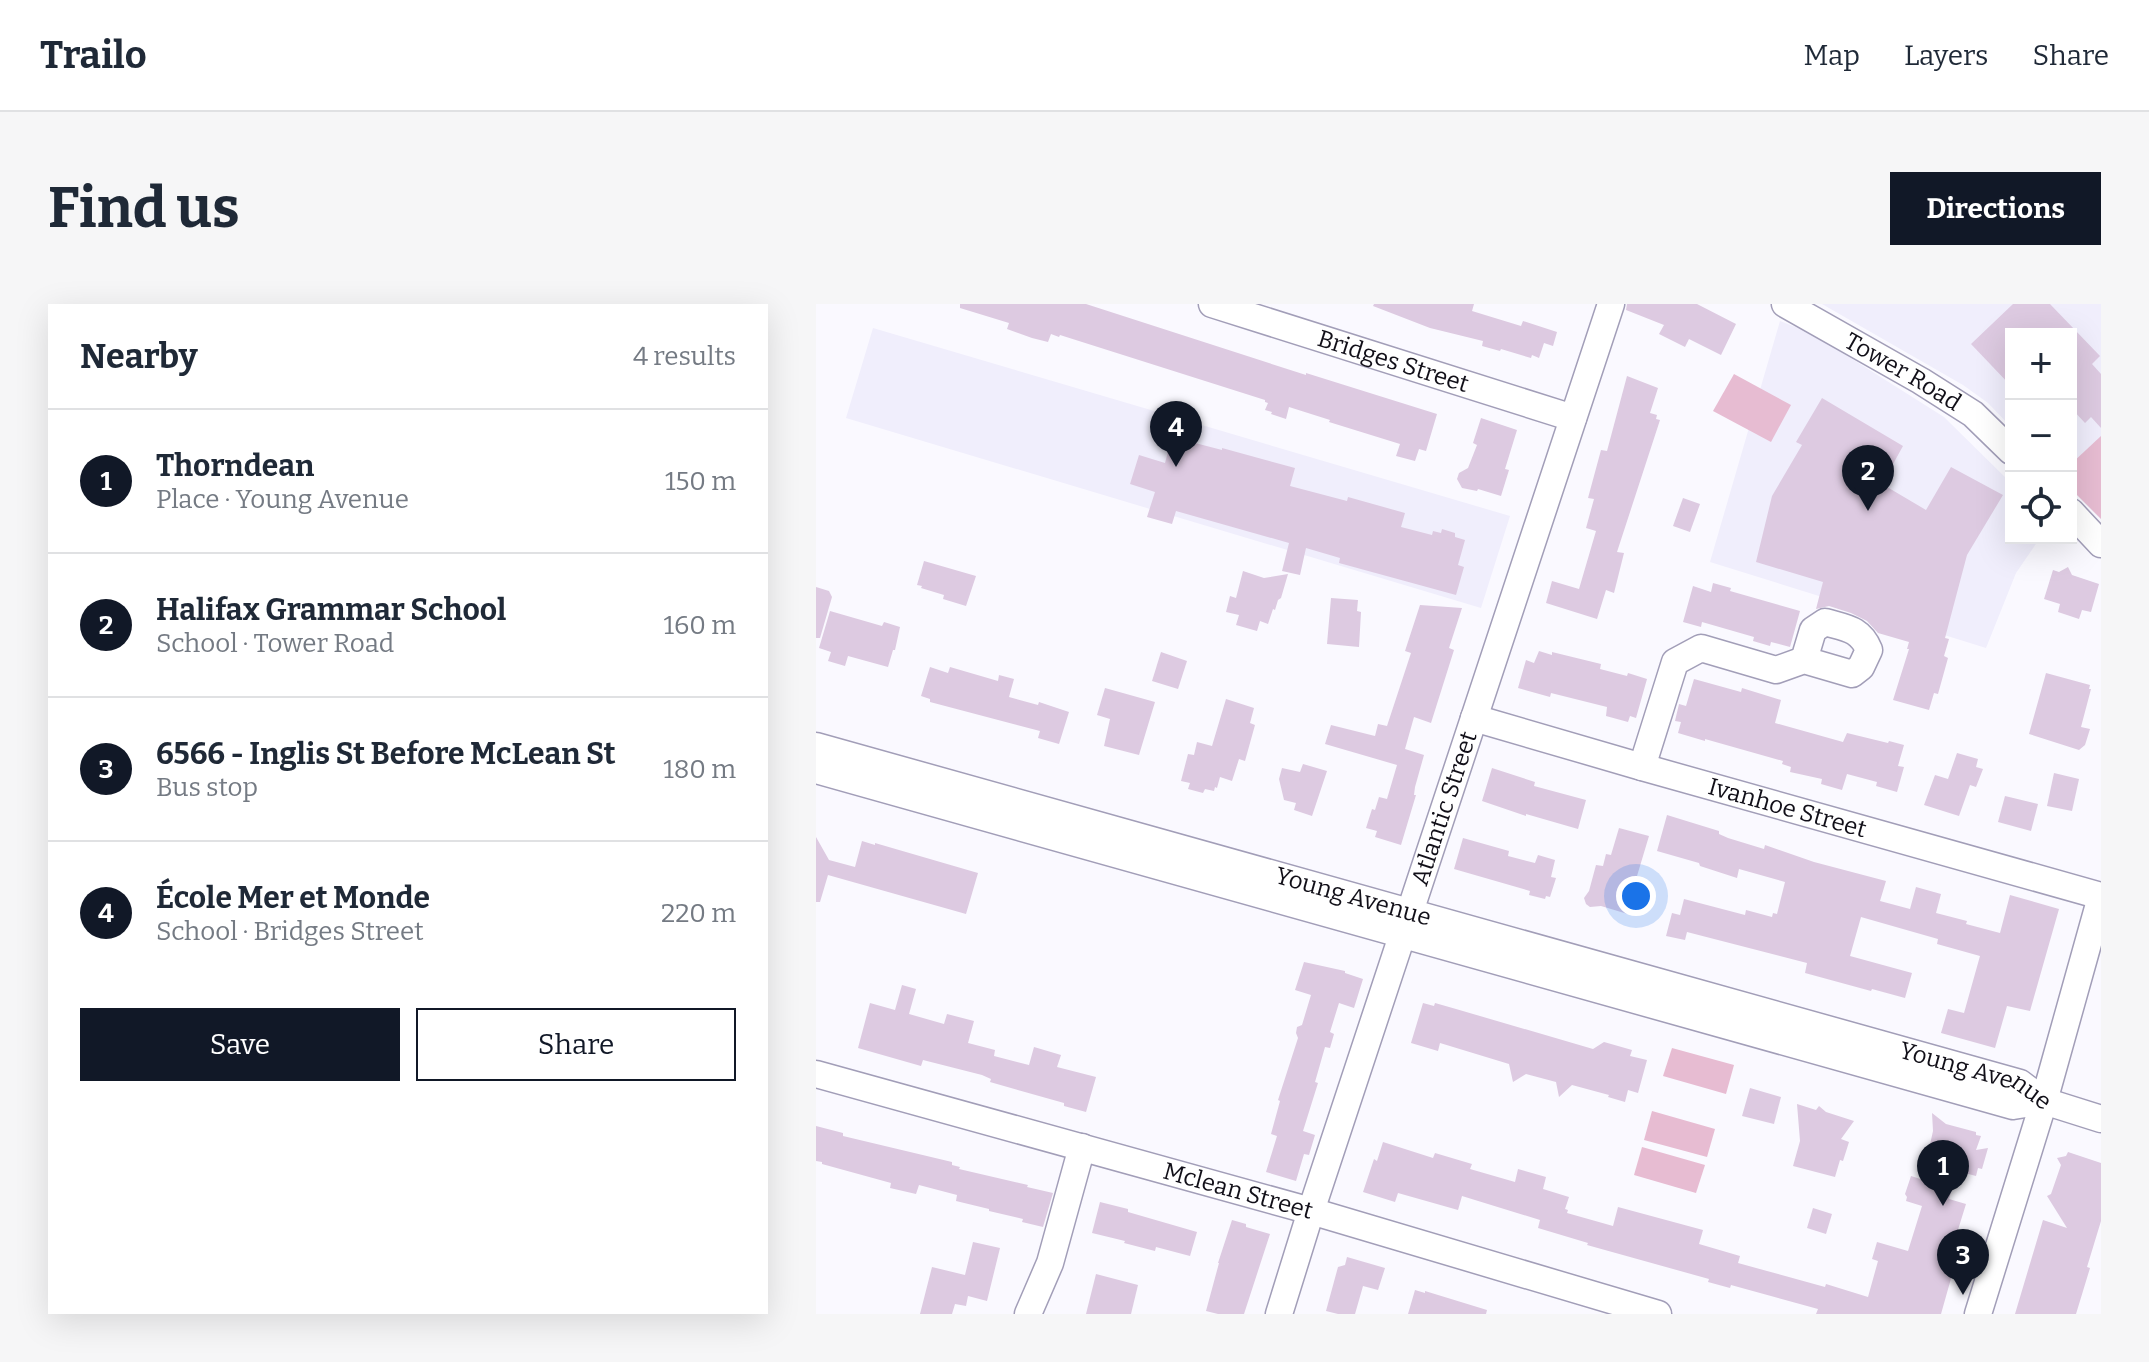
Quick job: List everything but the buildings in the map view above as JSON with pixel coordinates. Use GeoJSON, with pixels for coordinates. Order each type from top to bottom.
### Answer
{"type":"FeatureCollection","features":[{"type":"Feature","properties":{"kind":"street","name":"Bridges Street"},"geometry":{"type":"LineString","coordinates":[[1212,304],[1573,418]]}},
{"type":"Feature","properties":{"kind":"street","name":"Atlantic Street"},"geometry":{"type":"LineString","coordinates":[[1279,1314],[1611,304]]}},
{"type":"Feature","properties":{"kind":"street","name":"Tower Road"},"geometry":{"type":"LineString","coordinates":[[1785,304],[1973,414],[2005,445]]}},
{"type":"Feature","properties":{"kind":"street"},"geometry":{"type":"LineString","coordinates":[[2077,518],[2101,544]]}},
{"type":"Feature","properties":{"kind":"street"},"geometry":{"type":"LineString","coordinates":[[1642,767],[1675,662],[1701,648],[1776,670],[1804,660]]}},
{"type":"Feature","properties":{"kind":"street","name":"Ivanhoe Street"},"geometry":{"type":"LineString","coordinates":[[1474,718],[2101,896]]}},
{"type":"Feature","properties":{"kind":"street","name":"Young Avenue"},"geometry":{"type":"LineString","coordinates":[[816,746],[987,804],[1406,924],[2013,1106],[2044,1101]]}},
{"type":"Feature","properties":{"kind":"street","name":"Young Avenue"},"geometry":{"type":"LineString","coordinates":[[816,770],[987,804]]}},
{"type":"Feature","properties":{"kind":"street"},"geometry":{"type":"LineString","coordinates":[[1978,1314],[2044,1101],[2101,896]]}},
{"type":"Feature","properties":{"kind":"street","name":"Mclean Street"},"geometry":{"type":"LineString","coordinates":[[816,1074],[1311,1211],[1658,1314]]}},
{"type":"Feature","properties":{"kind":"street"},"geometry":{"type":"LineString","coordinates":[[2044,1101],[2101,1119]]}},
{"type":"Feature","properties":{"kind":"street"},"geometry":{"type":"LineString","coordinates":[[1028,1314],[1050,1263],[1082,1147]]}},
{"type":"Feature","properties":{"kind":"shaded area"},"geometry":{"type":"Polygon","coordinates":[[[1822,304],[2101,304],[2101,519],[2077,495],[2077,328],[2005,328],[2005,421],[1988,403],[1963,385],[1822,304]]]}},
{"type":"Feature","properties":{"kind":"shaded area"},"geometry":{"type":"Polygon","coordinates":[[[1780,321],[1811,333],[1944,417],[2005,477],[2005,544],[2036,544],[2016,573],[1986,648],[1710,562],[1780,321]]]}},
{"type":"Feature","properties":{"kind":"shaded area"},"geometry":{"type":"Polygon","coordinates":[[[873,328],[1510,516],[1481,608],[846,418],[873,328]]]}},
{"type":"Feature","properties":{"kind":"shaded area"},"geometry":{"type":"Polygon","coordinates":[[[1734,374],[1791,405],[1771,442],[1713,411],[1734,374]]]}},
{"type":"Feature","properties":{"kind":"shaded area"},"geometry":{"type":"Polygon","coordinates":[[[2101,436],[2101,519],[2077,495],[2077,458],[2101,436]]]}},
{"type":"Feature","properties":{"kind":"shaded area"},"geometry":{"type":"Polygon","coordinates":[[[1672,1048],[1734,1065],[1726,1094],[1663,1076],[1672,1048]]]}},
{"type":"Feature","properties":{"kind":"shaded area"},"geometry":{"type":"Polygon","coordinates":[[[1652,1111],[1715,1129],[1707,1157],[1644,1140],[1652,1111]]]}},
{"type":"Feature","properties":{"kind":"shaded area"},"geometry":{"type":"Polygon","coordinates":[[[1642,1147],[1705,1165],[1696,1193],[1634,1175],[1642,1147]]]}},
{"type":"Feature","properties":{"kind":"place","name":"École Mer et Monde"},"geometry":{"type":"Point","coordinates":[1176,467]}},
{"type":"Feature","properties":{"kind":"place","name":"Halifax Grammar School"},"geometry":{"type":"Point","coordinates":[1868,511]}},
{"type":"Feature","properties":{"kind":"place","name":"Thorndean"},"geometry":{"type":"Point","coordinates":[1943,1206]}},
{"type":"Feature","properties":{"kind":"place","name":"6566 - Inglis St Before McLean St"},"geometry":{"type":"Point","coordinates":[1963,1295]}}]}
